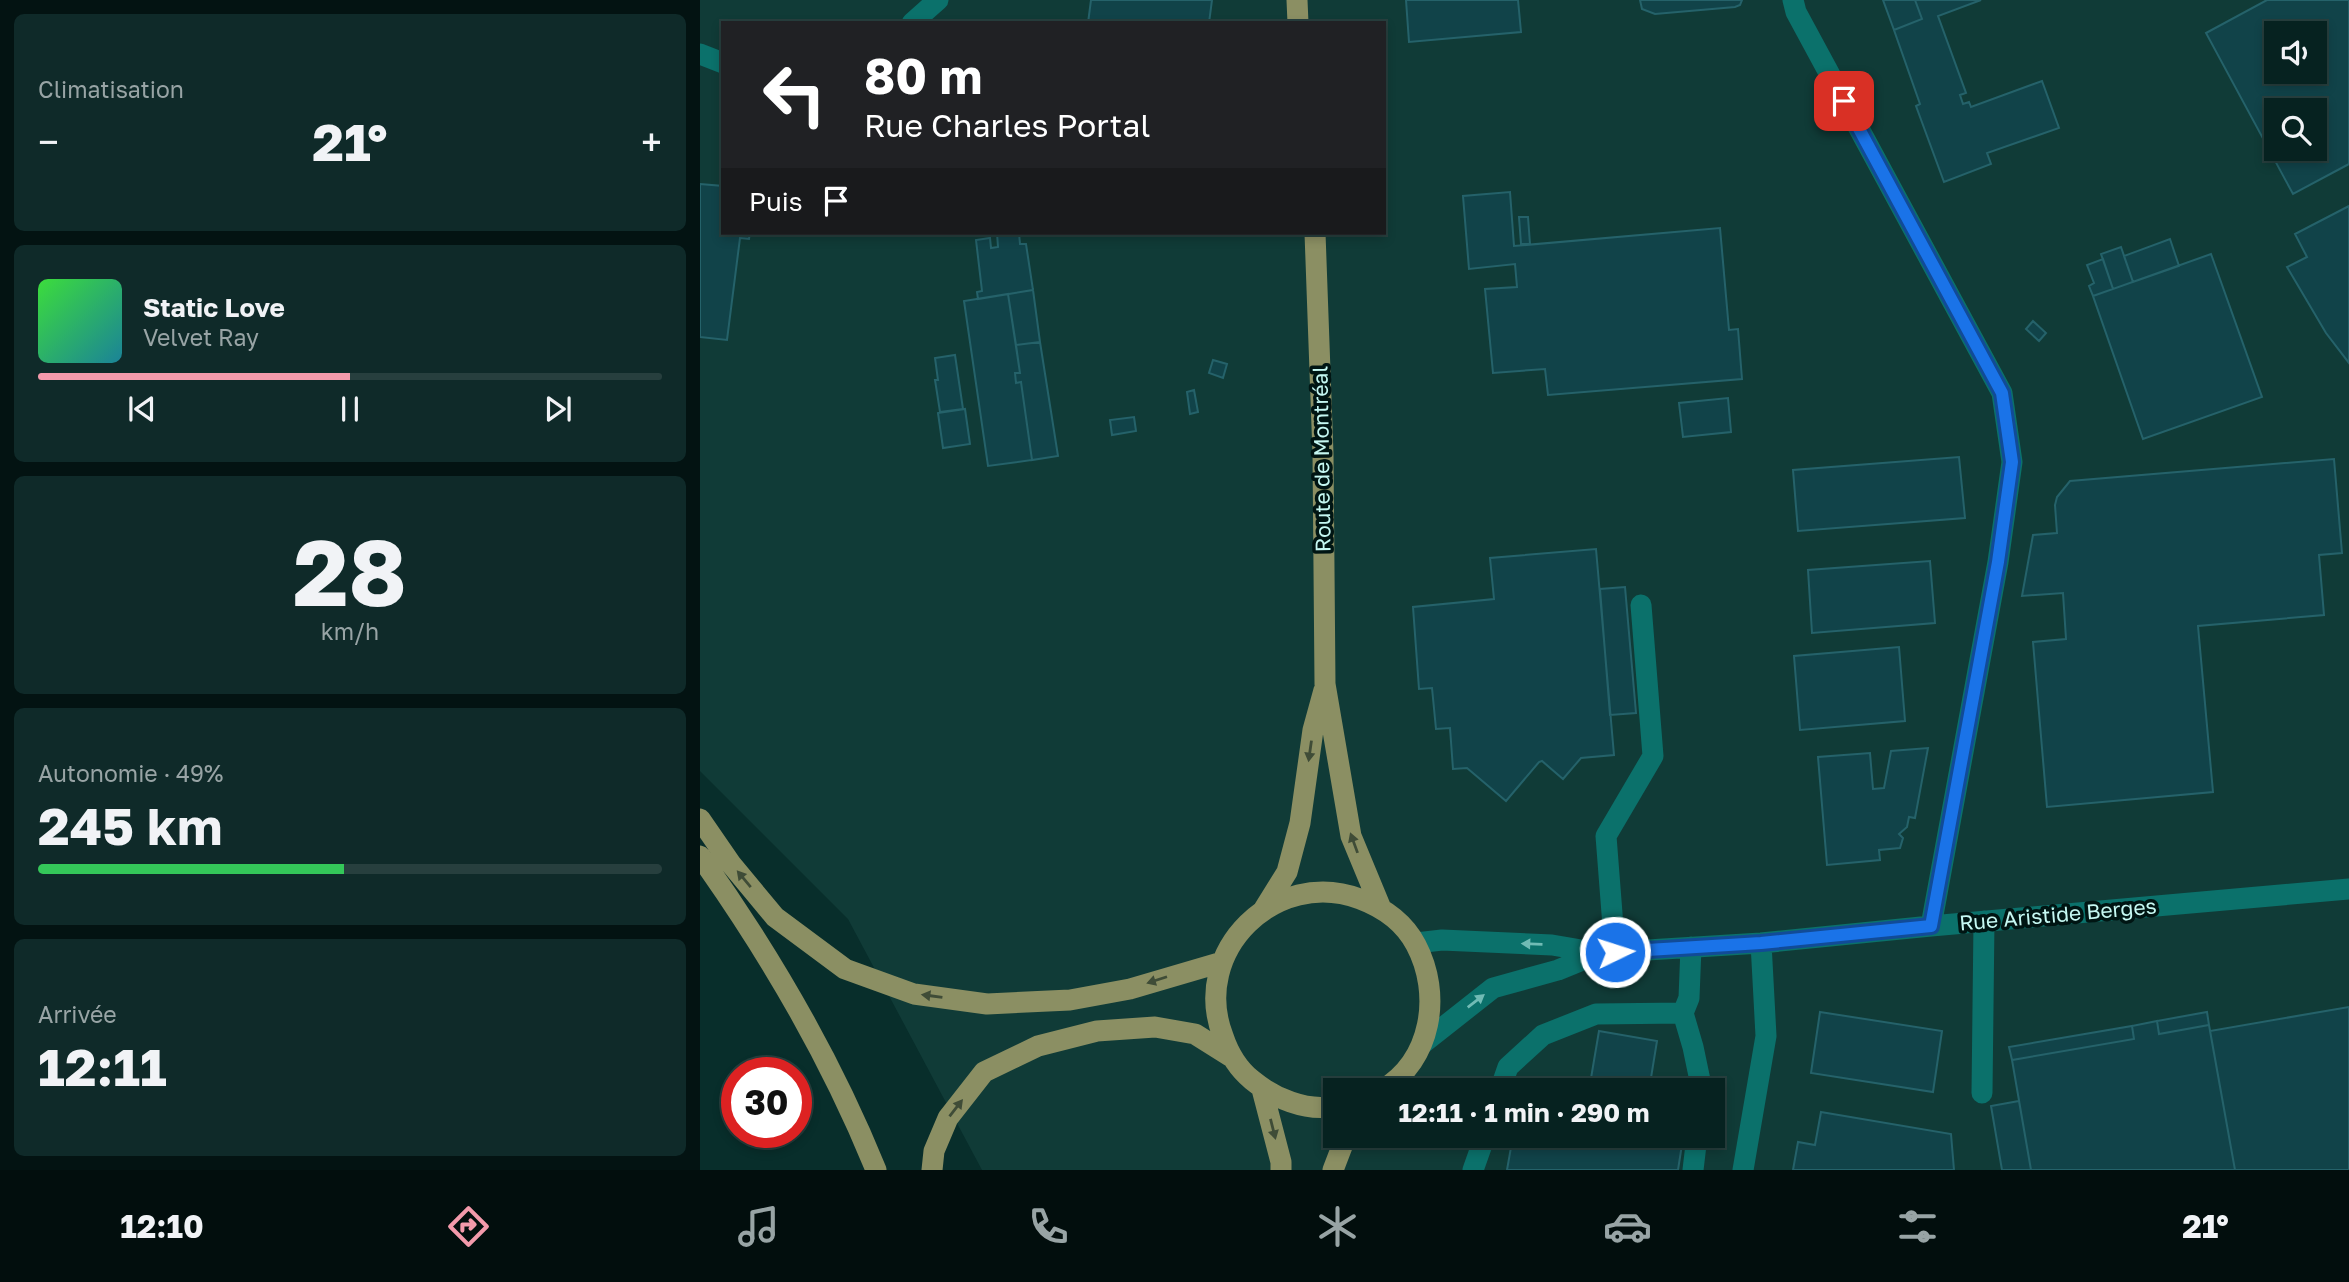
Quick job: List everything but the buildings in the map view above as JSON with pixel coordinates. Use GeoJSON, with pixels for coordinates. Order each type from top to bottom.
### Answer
{"type":"FeatureCollection","features":[{"type":"Feature","properties":{"kind":"main road"},"geometry":{"type":"LineString","coordinates":[[1297,0],[1298,21]]}},
{"type":"Feature","properties":{"kind":"main road","name":"Route de Montréal"},"geometry":{"type":"LineString","coordinates":[[1315,235],[1323,454],[1325,684],[1351,836],[1380,906]]}},
{"type":"Feature","properties":{"kind":"main road","name":"Route de Montréal"},"geometry":{"type":"LineString","coordinates":[[1264,909],[1287,872],[1300,823],[1313,730],[1325,684]]}},
{"type":"Feature","properties":{"kind":"main road"},"geometry":{"type":"LineString","coordinates":[[700,819],[731,864],[775,917],[845,969],[914,994],[988,1004],[1069,1000],[1130,989],[1222,962]]}},
{"type":"Feature","properties":{"kind":"main road"},"geometry":{"type":"LineString","coordinates":[[700,856],[730,898],[812,1035],[876,1170]]}},
{"type":"Feature","properties":{"kind":"main road"},"geometry":{"type":"LineString","coordinates":[[1230,1056],[1219,1026],[1215,994],[1222,962],[1239,932],[1264,909],[1301,893],[1342,892],[1380,906],[1399,922],[1416,943],[1429,974],[1432,1009],[1422,1044],[1407,1069],[1396,1078]]}},
{"type":"Feature","properties":{"kind":"main road"},"geometry":{"type":"LineString","coordinates":[[932,1170],[934,1151],[948,1118],[984,1072],[1038,1046],[1097,1031],[1155,1027],[1195,1034],[1230,1056],[1262,1089],[1293,1103],[1323,1108]]}},
{"type":"Feature","properties":{"kind":"main road"},"geometry":{"type":"LineString","coordinates":[[1262,1089],[1281,1170]]}},
{"type":"Feature","properties":{"kind":"main road"},"geometry":{"type":"LineString","coordinates":[[1333,1170],[1341,1148]]}},
{"type":"Feature","properties":{"kind":"street"},"geometry":{"type":"LineString","coordinates":[[914,21],[939,0]]}},
{"type":"Feature","properties":{"kind":"street"},"geometry":{"type":"LineString","coordinates":[[1793,0],[1796,12],[2002,393],[2012,462],[1998,562],[1931,926]]}},
{"type":"Feature","properties":{"kind":"street"},"geometry":{"type":"LineString","coordinates":[[700,54],[721,62]]}},
{"type":"Feature","properties":{"kind":"street"},"geometry":{"type":"LineString","coordinates":[[1607,953],[1606,836],[1653,756],[1641,605]]}},
{"type":"Feature","properties":{"kind":"street","name":"Rue Aristide Berges"},"geometry":{"type":"LineString","coordinates":[[1416,943],[1442,940],[1552,945],[1607,953],[1761,943],[2349,889]]}},
{"type":"Feature","properties":{"kind":"street"},"geometry":{"type":"LineString","coordinates":[[1982,1093],[1984,921]]}},
{"type":"Feature","properties":{"kind":"street"},"geometry":{"type":"LineString","coordinates":[[1743,1170],[1766,1036],[1761,943]]}},
{"type":"Feature","properties":{"kind":"street"},"geometry":{"type":"LineString","coordinates":[[1691,947],[1689,998],[1683,1013],[1699,1078]]}},
{"type":"Feature","properties":{"kind":"street","name":"Rue Aristide Berges"},"geometry":{"type":"LineString","coordinates":[[1422,1044],[1493,988],[1607,953]]}},
{"type":"Feature","properties":{"kind":"street"},"geometry":{"type":"LineString","coordinates":[[1504,1078],[1508,1067],[1543,1035],[1596,1014],[1683,1013]]}},
{"type":"Feature","properties":{"kind":"street"},"geometry":{"type":"LineString","coordinates":[[1473,1170],[1481,1148]]}},
{"type":"Feature","properties":{"kind":"street"},"geometry":{"type":"LineString","coordinates":[[1693,1170],[1696,1148]]}},
{"type":"Feature","properties":{"kind":"shaded area"},"geometry":{"type":"Polygon","coordinates":[[[700,0],[2349,0],[2349,1170],[982,1170],[848,919],[700,771],[700,0]]]}},
{"type":"Feature","properties":{"kind":"route"},"geometry":{"type":"LineString","coordinates":[[1615,952],[1761,943],[1931,926],[1998,562],[2012,462],[2002,393],[1844,101]]}}]}
